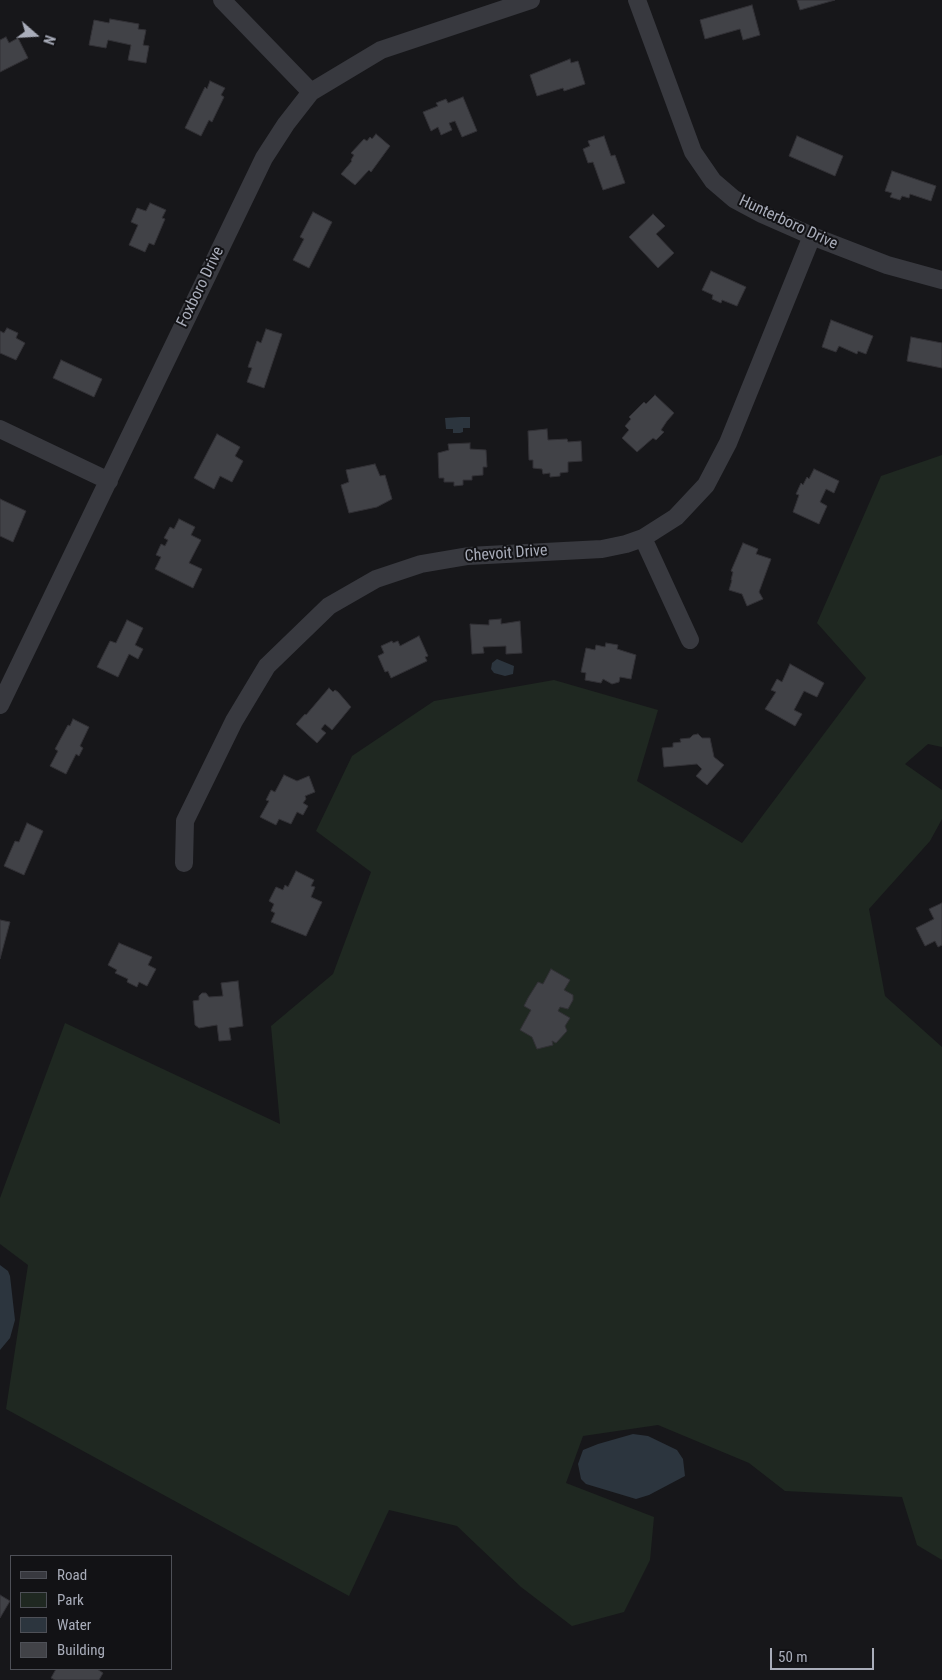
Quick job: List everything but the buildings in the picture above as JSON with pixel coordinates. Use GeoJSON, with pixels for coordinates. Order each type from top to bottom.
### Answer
{"type":"FeatureCollection","features":[{"type":"Feature","properties":{"kind":"street"},"geometry":{"type":"LineString","coordinates":[[222,0],[311,92]]}},
{"type":"Feature","properties":{"kind":"street","name":"Foxboro Drive"},"geometry":{"type":"LineString","coordinates":[[0,705],[264,158],[286,124],[311,92],[381,50],[531,0]]}},
{"type":"Feature","properties":{"kind":"street","name":"Hunterboro Drive"},"geometry":{"type":"LineString","coordinates":[[637,0],[693,152],[713,181],[734,198],[762,214],[812,236],[887,265],[942,280]]}},
{"type":"Feature","properties":{"kind":"street","name":"Chevoit Drive"},"geometry":{"type":"LineString","coordinates":[[184,863],[185,821],[234,720],[267,666],[329,606],[376,579],[421,564],[468,556],[602,549],[644,538],[676,517],[706,485],[728,443],[812,236]]}},
{"type":"Feature","properties":{"kind":"street"},"geometry":{"type":"LineString","coordinates":[[0,429],[109,481]]}},
{"type":"Feature","properties":{"kind":"street"},"geometry":{"type":"LineString","coordinates":[[644,538],[690,640]]}},
{"type":"Feature","properties":{"kind":"green space"},"geometry":{"type":"Polygon","coordinates":[[[942,455],[942,747],[928,744],[905,764],[942,790],[942,819],[930,841],[869,909],[885,996],[942,1047],[942,1560],[917,1545],[902,1497],[785,1491],[749,1463],[658,1425],[583,1436],[566,1483],[654,1517],[650,1560],[624,1612],[572,1626],[521,1587],[457,1526],[389,1510],[349,1596],[6,1409],[28,1265],[0,1244],[0,1198],[65,1023],[280,1124],[271,1026],[333,974],[371,872],[316,831],[352,756],[434,701],[554,680],[658,710],[637,781],[742,843],[866,678],[817,623],[881,476],[942,455]]]}},
{"type":"Feature","properties":{"kind":"water"},"geometry":{"type":"Polygon","coordinates":[[[470,417],[470,428],[463,428],[463,432],[453,433],[453,429],[446,429],[445,418],[470,417]]]}},
{"type":"Feature","properties":{"kind":"water"},"geometry":{"type":"Polygon","coordinates":[[[497,659],[514,666],[513,674],[505,676],[494,673],[491,669],[492,663],[497,659]]]}},
{"type":"Feature","properties":{"kind":"water"},"geometry":{"type":"Polygon","coordinates":[[[0,1265],[8,1271],[10,1276],[15,1320],[10,1338],[0,1350],[0,1265]]]}},
{"type":"Feature","properties":{"kind":"water"},"geometry":{"type":"Polygon","coordinates":[[[633,1434],[648,1436],[677,1450],[683,1459],[685,1476],[649,1495],[636,1499],[586,1484],[581,1479],[578,1464],[583,1450],[633,1434]]]}}]}
